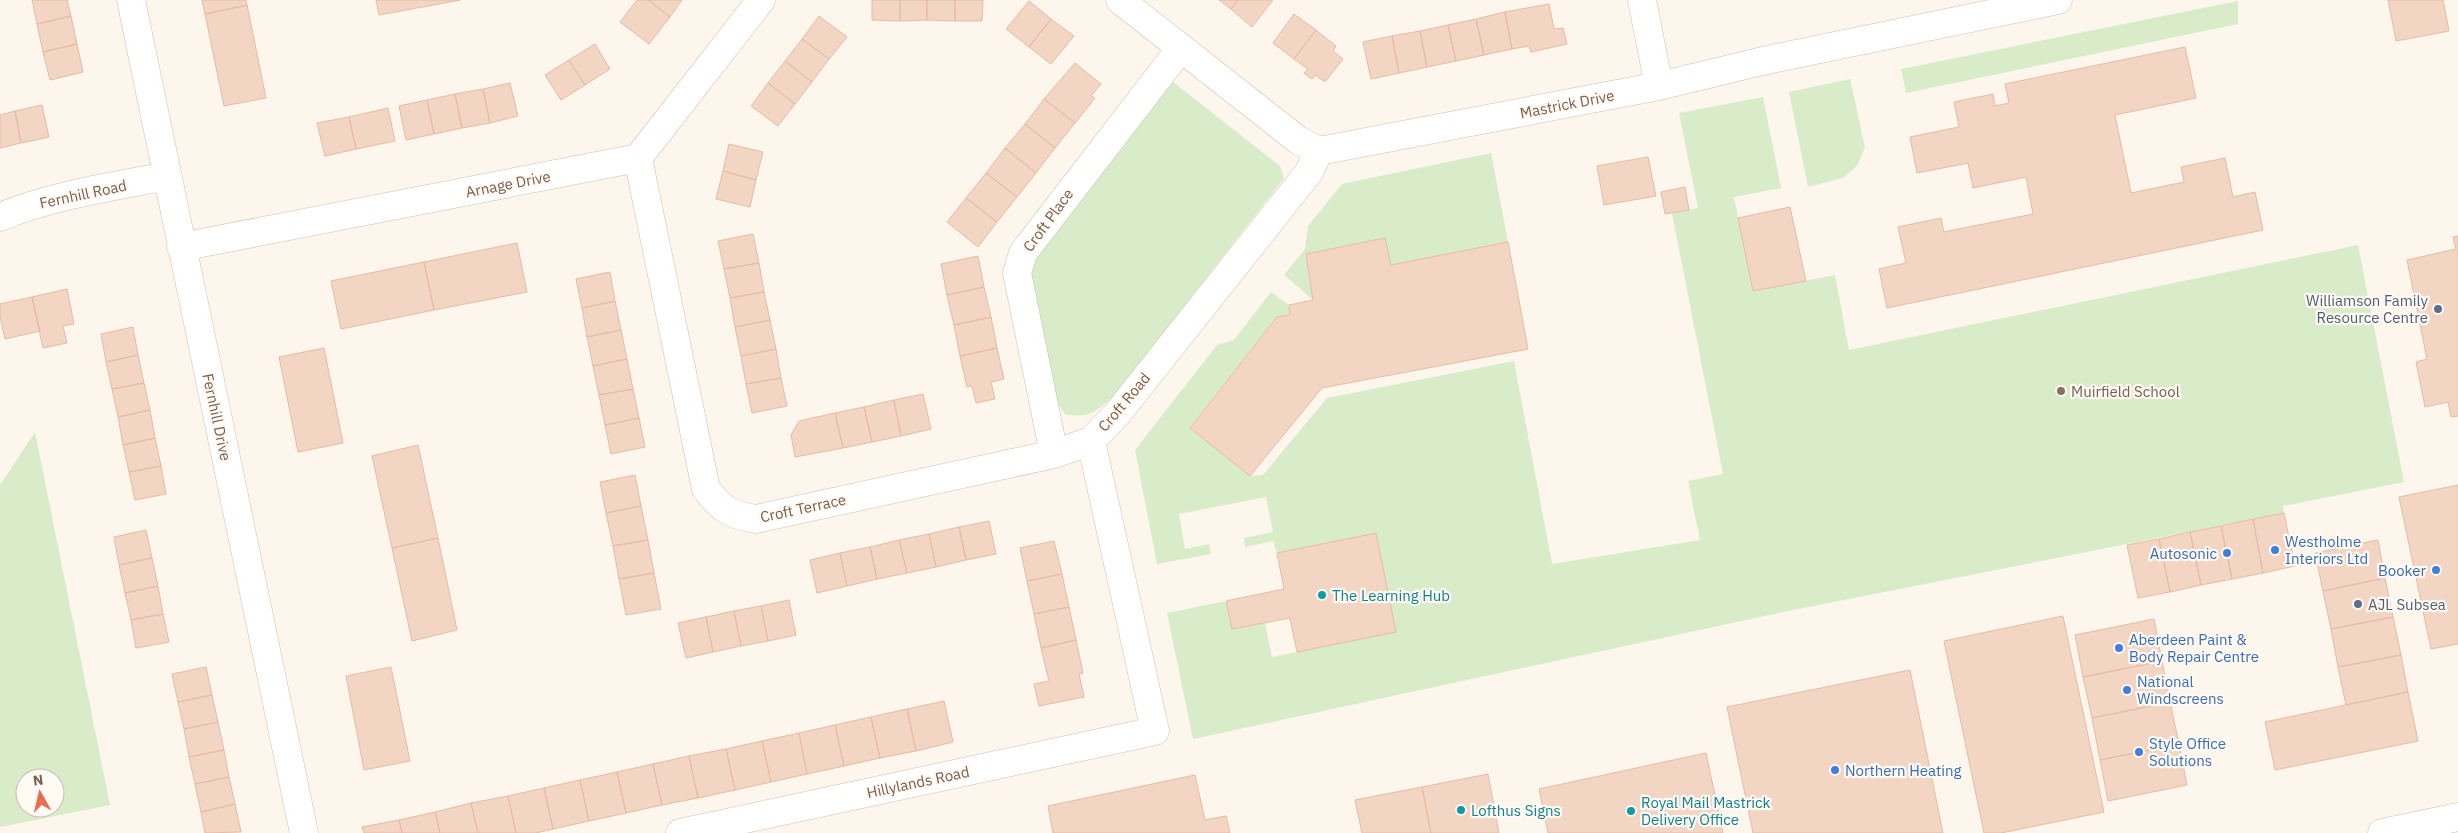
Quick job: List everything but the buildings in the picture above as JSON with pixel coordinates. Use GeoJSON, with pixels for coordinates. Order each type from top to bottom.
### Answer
{"type":"FeatureCollection","features":[{"type":"Feature","properties":{"kind":"street","name":"Fernhill Drive"},"geometry":{"type":"LineString","coordinates":[[131,0],[304,833]]}},
{"type":"Feature","properties":{"kind":"street"},"geometry":{"type":"LineString","coordinates":[[638,158],[760,0]]}},
{"type":"Feature","properties":{"kind":"street"},"geometry":{"type":"LineString","coordinates":[[1120,0],[1298,140],[1319,151]]}},
{"type":"Feature","properties":{"kind":"street"},"geometry":{"type":"LineString","coordinates":[[1642,0],[1659,86]]}},
{"type":"Feature","properties":{"kind":"street","name":"Mastrick Drive"},"geometry":{"type":"LineString","coordinates":[[1319,151],[1388,140],[1659,86],[1767,60],[2058,0]]}},
{"type":"Feature","properties":{"kind":"street","name":"Croft Place"},"geometry":{"type":"LineString","coordinates":[[1054,454],[1017,273],[1023,252],[1180,48]]}},
{"type":"Feature","properties":{"kind":"street","name":"Croft Road"},"geometry":{"type":"LineString","coordinates":[[1155,731],[1091,441],[1117,414],[1309,172],[1319,151]]}},
{"type":"Feature","properties":{"kind":"street","name":"Arnage Drive"},"geometry":{"type":"LineString","coordinates":[[181,247],[638,158]]}},
{"type":"Feature","properties":{"kind":"street","name":"Croft Terrace"},"geometry":{"type":"LineString","coordinates":[[638,158],[706,489],[717,504],[735,516],[756,519],[1054,454],[1091,441]]}},
{"type":"Feature","properties":{"kind":"street","name":"Fernhill Road"},"geometry":{"type":"LineString","coordinates":[[0,217],[24,207],[62,197],[167,176]]}},
{"type":"Feature","properties":{"kind":"street","name":"Hillylands Road"},"geometry":{"type":"LineString","coordinates":[[680,833],[1155,731]]}},
{"type":"Feature","properties":{"kind":"street"},"geometry":{"type":"LineString","coordinates":[[2382,833],[2458,817]]}},
{"type":"Feature","properties":{"kind":"green space"},"geometry":{"type":"Polygon","coordinates":[[[2238,1],[2238,24],[1906,93],[1901,69],[2238,1]]]}},
{"type":"Feature","properties":{"kind":"green space"},"geometry":{"type":"Polygon","coordinates":[[[1850,79],[1865,147],[1857,166],[1843,178],[1808,187],[1789,92],[1850,79]]]}},
{"type":"Feature","properties":{"kind":"green space"},"geometry":{"type":"Polygon","coordinates":[[[1173,82],[1280,166],[1284,178],[1115,395],[1093,412],[1081,415],[1065,414],[1056,401],[1031,273],[1035,257],[1173,82]]]}},
{"type":"Feature","properties":{"kind":"green space"},"geometry":{"type":"Polygon","coordinates":[[[1763,97],[1781,188],[1734,197],[1753,291],[1835,275],[1849,350],[2358,245],[2404,482],[2283,506],[2284,513],[1783,612],[1193,739],[1167,613],[1226,601],[1232,629],[1265,623],[1272,657],[1395,632],[1376,533],[1277,553],[1273,541],[1245,547],[1244,538],[1273,532],[1266,497],[1179,514],[1185,549],[1209,544],[1211,554],[1157,564],[1135,450],[1217,345],[1234,340],[1271,292],[1289,305],[1290,315],[1277,317],[1190,427],[1250,476],[1263,475],[1327,398],[1514,361],[1552,564],[1700,540],[1688,481],[1723,474],[1672,213],[1698,208],[1679,113],[1763,97]]]}},
{"type":"Feature","properties":{"kind":"green space"},"geometry":{"type":"Polygon","coordinates":[[[1491,153],[1508,242],[1391,265],[1385,238],[1306,254],[1313,300],[1284,275],[1305,249],[1308,226],[1342,184],[1491,153]]]}},
{"type":"Feature","properties":{"kind":"green space"},"geometry":{"type":"Polygon","coordinates":[[[35,432],[110,805],[65,814],[65,768],[15,768],[15,818],[45,818],[0,827],[0,485],[35,432]]]}},
{"type":"Feature","properties":{"kind":"place","name":"Williamson Family Resource Centre"},"geometry":{"type":"Point","coordinates":[2438,309]}},
{"type":"Feature","properties":{"kind":"place","name":"Muirfield School"},"geometry":{"type":"Point","coordinates":[2061,391]}},
{"type":"Feature","properties":{"kind":"place","name":"Westholme Interiors Ltd"},"geometry":{"type":"Point","coordinates":[2275,550]}},
{"type":"Feature","properties":{"kind":"place","name":"Autosonic"},"geometry":{"type":"Point","coordinates":[2227,553]}},
{"type":"Feature","properties":{"kind":"place","name":"Booker"},"geometry":{"type":"Point","coordinates":[2436,570]}},
{"type":"Feature","properties":{"kind":"place","name":"The Learning Hub"},"geometry":{"type":"Point","coordinates":[1322,595]}},
{"type":"Feature","properties":{"kind":"place","name":"AJL Subsea"},"geometry":{"type":"Point","coordinates":[2358,604]}},
{"type":"Feature","properties":{"kind":"place","name":"Aberdeen Paint & Body Repair Centre"},"geometry":{"type":"Point","coordinates":[2119,648]}},
{"type":"Feature","properties":{"kind":"place","name":"National Windscreens"},"geometry":{"type":"Point","coordinates":[2127,690]}},
{"type":"Feature","properties":{"kind":"place","name":"Style Office Solutions"},"geometry":{"type":"Point","coordinates":[2139,752]}},
{"type":"Feature","properties":{"kind":"place","name":"Northern Heating"},"geometry":{"type":"Point","coordinates":[1835,770]}},
{"type":"Feature","properties":{"kind":"place","name":"Lofthus Signs"},"geometry":{"type":"Point","coordinates":[1461,810]}},
{"type":"Feature","properties":{"kind":"place","name":"Royal Mail Mastrick Delivery Office"},"geometry":{"type":"Point","coordinates":[1631,811]}}]}
